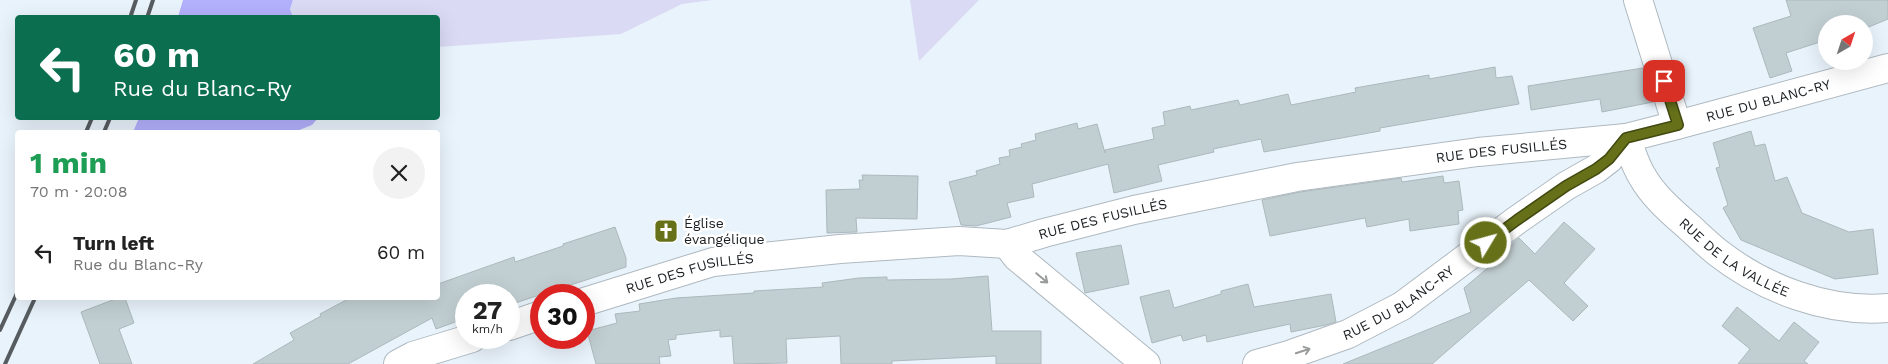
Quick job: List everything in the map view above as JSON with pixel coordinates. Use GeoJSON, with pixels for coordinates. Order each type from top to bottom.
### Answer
{"type":"FeatureCollection","features":[{"type":"Feature","properties":{"kind":"street"},"geometry":{"type":"LineString","coordinates":[[1638,0],[1678,125]]}},
{"type":"Feature","properties":{"kind":"street","name":"RUE DU BLANC-RY"},"geometry":{"type":"LineString","coordinates":[[1256,364],[1289,356],[1348,334],[1402,306],[1517,220],[1566,186],[1596,169],[1609,159],[1626,138],[1888,68]]}},
{"type":"Feature","properties":{"kind":"street","name":"RUE DES FUSILLÉS"},"geometry":{"type":"LineString","coordinates":[[595,299],[713,262],[959,241],[1007,244],[1134,210],[1298,177],[1478,152],[1626,138]]}},
{"type":"Feature","properties":{"kind":"street","name":"RUE DE LA VALLÉE"},"geometry":{"type":"LineString","coordinates":[[1626,138],[1642,177],[1658,197],[1719,253],[1752,274],[1803,297],[1825,304],[1849,308],[1888,308]]}},
{"type":"Feature","properties":{"kind":"street"},"geometry":{"type":"LineString","coordinates":[[1007,244],[1017,257],[1146,364]]}},
{"type":"Feature","properties":{"kind":"street"},"geometry":{"type":"LineString","coordinates":[[398,364],[413,356],[455,343]]}},
{"type":"Feature","properties":{"kind":"shaded area"},"geometry":{"type":"Polygon","coordinates":[[[183,0],[293,0],[290,9],[292,15],[179,15],[183,0]]]}},
{"type":"Feature","properties":{"kind":"shaded area"},"geometry":{"type":"Polygon","coordinates":[[[293,0],[712,0],[682,4],[621,34],[440,47],[440,15],[292,15],[290,9],[293,0]]]}},
{"type":"Feature","properties":{"kind":"shaded area"},"geometry":{"type":"Polygon","coordinates":[[[910,0],[979,0],[919,61],[910,0]]]}},
{"type":"Feature","properties":{"kind":"shaded area"},"geometry":{"type":"Polygon","coordinates":[[[138,120],[316,120],[312,125],[299,130],[134,130],[138,120]]]}},
{"type":"Feature","properties":{"kind":"building"},"geometry":{"type":"Polygon","coordinates":[[[1786,0],[1888,0],[1888,19],[1873,25],[1873,15],[1818,15],[1818,43],[1786,53],[1792,71],[1770,78],[1753,28],[1791,16],[1786,0]]]}},
{"type":"Feature","properties":{"kind":"building"},"geometry":{"type":"Polygon","coordinates":[[[1495,67],[1496,78],[1512,76],[1519,104],[1380,128],[1380,131],[1264,152],[1261,139],[1213,149],[1214,152],[1158,165],[1162,181],[1114,193],[1108,164],[1032,184],[1034,197],[1007,203],[1011,217],[976,226],[961,225],[949,182],[977,175],[976,171],[1000,164],[999,158],[1010,156],[1009,150],[1022,147],[1021,144],[1036,140],[1035,134],[1077,123],[1078,129],[1097,124],[1105,153],[1105,150],[1154,139],[1152,128],[1165,125],[1163,112],[1190,106],[1191,110],[1238,100],[1240,105],[1288,94],[1291,105],[1356,92],[1355,88],[1429,75],[1429,79],[1495,67]]]}},
{"type":"Feature","properties":{"kind":"building"},"geometry":{"type":"Polygon","coordinates":[[[1643,68],[1653,102],[1602,112],[1600,99],[1531,110],[1528,86],[1643,68]]]}},
{"type":"Feature","properties":{"kind":"building"},"geometry":{"type":"Polygon","coordinates":[[[1751,131],[1755,146],[1765,144],[1775,181],[1787,177],[1802,213],[1849,232],[1873,229],[1878,274],[1835,279],[1741,240],[1723,208],[1728,205],[1716,168],[1720,167],[1713,143],[1751,131]]]}},
{"type":"Feature","properties":{"kind":"building"},"geometry":{"type":"Polygon","coordinates":[[[862,175],[918,176],[917,219],[856,218],[857,232],[827,233],[826,190],[860,189],[859,180],[863,180],[862,175]]]}},
{"type":"Feature","properties":{"kind":"building"},"geometry":{"type":"Polygon","coordinates":[[[1443,176],[1444,183],[1459,181],[1463,210],[1458,211],[1459,224],[1410,231],[1409,219],[1367,227],[1365,218],[1270,236],[1262,200],[1300,192],[1401,178],[1402,182],[1443,176]]]}},
{"type":"Feature","properties":{"kind":"building"},"geometry":{"type":"Polygon","coordinates":[[[1564,222],[1595,249],[1564,283],[1588,306],[1573,321],[1529,280],[1432,364],[1343,364],[1471,312],[1464,288],[1519,238],[1535,254],[1564,222]]]}},
{"type":"Feature","properties":{"kind":"building"},"geometry":{"type":"Polygon","coordinates":[[[615,227],[626,258],[626,267],[574,284],[530,284],[530,298],[520,301],[520,284],[455,284],[455,322],[436,329],[432,318],[348,364],[253,364],[294,340],[290,333],[346,300],[440,300],[440,283],[514,257],[515,262],[563,246],[563,244],[615,227]]]}},
{"type":"Feature","properties":{"kind":"building"},"geometry":{"type":"Polygon","coordinates":[[[1121,245],[1129,284],[1085,293],[1076,253],[1121,245]]]}},
{"type":"Feature","properties":{"kind":"building"},"geometry":{"type":"Polygon","coordinates":[[[988,276],[992,331],[1041,331],[1041,364],[996,364],[996,356],[892,361],[892,364],[841,364],[840,336],[786,339],[787,363],[734,364],[732,336],[720,337],[720,330],[676,335],[676,339],[668,340],[671,356],[659,357],[660,364],[596,364],[592,349],[595,349],[595,329],[617,323],[615,314],[640,311],[639,304],[676,298],[823,287],[822,283],[859,278],[887,277],[887,280],[951,279],[988,276]]]}},
{"type":"Feature","properties":{"kind":"building"},"geometry":{"type":"Polygon","coordinates":[[[1248,284],[1254,307],[1331,294],[1336,322],[1291,332],[1290,324],[1207,342],[1206,335],[1183,341],[1181,335],[1152,343],[1140,297],[1169,290],[1174,308],[1221,294],[1221,291],[1248,284]]]}},
{"type":"Feature","properties":{"kind":"building"},"geometry":{"type":"Polygon","coordinates":[[[113,300],[126,300],[134,323],[119,329],[132,364],[100,364],[81,312],[113,300]]]}},
{"type":"Feature","properties":{"kind":"building"},"geometry":{"type":"Polygon","coordinates":[[[1737,307],[1779,341],[1794,322],[1819,342],[1804,361],[1808,364],[1738,364],[1750,349],[1722,326],[1737,307]]]}},
{"type":"Feature","properties":{"kind":"railway"},"geometry":{"type":"LineString","coordinates":[[131,15],[136,0]]}},
{"type":"Feature","properties":{"kind":"railway"},"geometry":{"type":"LineString","coordinates":[[148,15],[153,0]]}},
{"type":"Feature","properties":{"kind":"railway"},"geometry":{"type":"LineString","coordinates":[[87,130],[91,120]]}},
{"type":"Feature","properties":{"kind":"railway"},"geometry":{"type":"LineString","coordinates":[[105,130],[109,120]]}},
{"type":"Feature","properties":{"kind":"railway"},"geometry":{"type":"LineString","coordinates":[[0,330],[15,298]]}},
{"type":"Feature","properties":{"kind":"railway"},"geometry":{"type":"LineString","coordinates":[[5,364],[34,300]]}},
{"type":"Feature","properties":{"kind":"place","name":"Église évangélique"},"geometry":{"type":"Point","coordinates":[666,231]}},
{"type":"Feature","properties":{"kind":"route"},"geometry":{"type":"LineString","coordinates":[[1486,243],[1566,186],[1596,169],[1609,159],[1626,138],[1678,125],[1664,81]]}}]}
